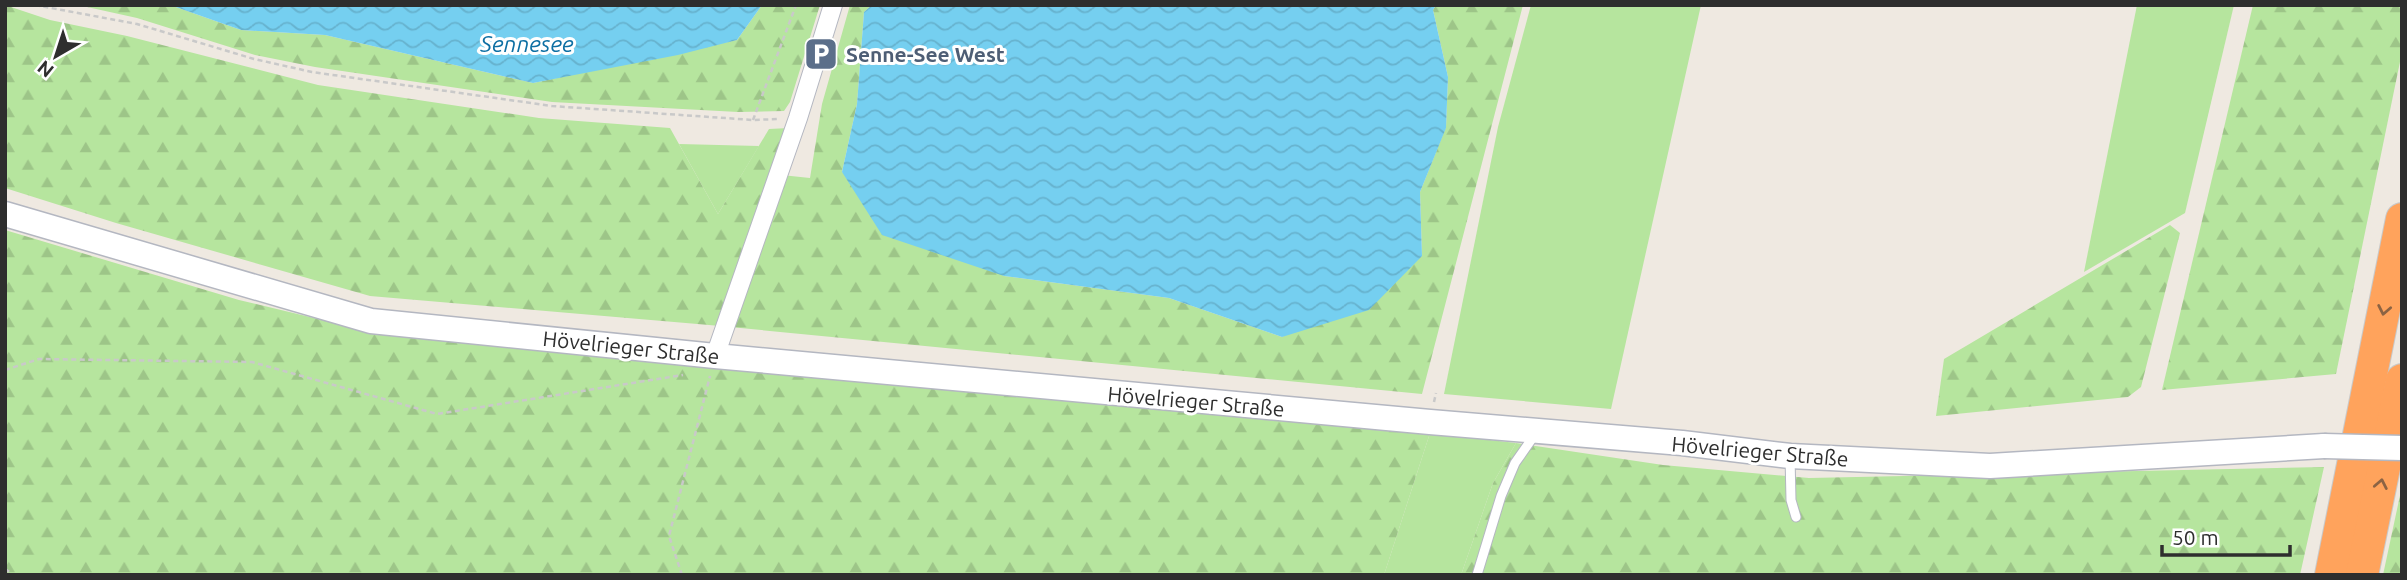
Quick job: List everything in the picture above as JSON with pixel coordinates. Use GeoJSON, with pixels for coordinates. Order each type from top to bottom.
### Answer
{"type":"FeatureCollection","features":[{"type":"Feature","properties":{"kind":"highway"},"geometry":{"type":"LineString","coordinates":[[2331,575],[2402,219]]}},
{"type":"Feature","properties":{"kind":"highway"},"geometry":{"type":"LineString","coordinates":[[2362,575],[2402,380]]}},
{"type":"Feature","properties":{"kind":"main road","name":"Hövelrieger Straße"},"geometry":{"type":"LineString","coordinates":[[5,214],[371,321],[715,356],[1682,443],[1790,456],[1990,466],[2323,446],[2402,448]]}},
{"type":"Feature","properties":{"kind":"street"},"geometry":{"type":"LineString","coordinates":[[715,356],[833,5]]}},
{"type":"Feature","properties":{"kind":"lane"},"geometry":{"type":"LineString","coordinates":[[1477,575],[1501,496],[1516,463],[1537,432]]}},
{"type":"Feature","properties":{"kind":"lane"},"geometry":{"type":"LineString","coordinates":[[1790,456],[1791,500],[1796,517]]}},
{"type":"Feature","properties":{"kind":"path"},"geometry":{"type":"LineString","coordinates":[[34,5],[137,24],[254,59],[312,72],[552,106],[752,120],[797,118]]}},
{"type":"Feature","properties":{"kind":"path"},"geometry":{"type":"LineString","coordinates":[[752,120],[796,5]]}},
{"type":"Feature","properties":{"kind":"path"},"geometry":{"type":"LineString","coordinates":[[5,370],[39,359],[252,362],[437,414],[681,376],[715,356]]}},
{"type":"Feature","properties":{"kind":"path"},"geometry":{"type":"LineString","coordinates":[[682,575],[669,536],[715,356]]}},
{"type":"Feature","properties":{"kind":"path"},"geometry":{"type":"LineString","coordinates":[[5,569],[14,575]]}},
{"type":"Feature","properties":{"kind":"green space"},"geometry":{"type":"Polygon","coordinates":[[[5,5],[50,20],[127,36],[318,85],[539,118],[670,128],[718,214],[769,129],[789,128],[772,174],[810,178],[822,104],[850,5],[872,5],[864,12],[857,104],[842,172],[1004,276],[1169,298],[1282,337],[1422,256],[1420,192],[1446,127],[1448,77],[1433,10],[1436,5],[1523,5],[1422,394],[709,325],[370,296],[5,188],[5,5]]]}},
{"type":"Feature","properties":{"kind":"green space"},"geometry":{"type":"Polygon","coordinates":[[[78,5],[170,5],[241,30],[325,35],[533,83],[737,40],[762,5],[820,5],[790,102],[784,111],[738,112],[552,102],[315,67],[255,55],[137,18],[78,5]]]}},
{"type":"Feature","properties":{"kind":"green space"},"geometry":{"type":"Polygon","coordinates":[[[1531,5],[1701,5],[1611,409],[1444,394],[1498,127],[1531,5]]]}},
{"type":"Feature","properties":{"kind":"green space"},"geometry":{"type":"Polygon","coordinates":[[[2137,5],[2234,5],[2185,213],[2084,272],[2137,5]]]}},
{"type":"Feature","properties":{"kind":"green space"},"geometry":{"type":"Polygon","coordinates":[[[2253,5],[2402,5],[2402,52],[2336,374],[2162,390],[2253,5]]]}},
{"type":"Feature","properties":{"kind":"green space"},"geometry":{"type":"Polygon","coordinates":[[[679,144],[759,146],[718,214],[679,144]]]}},
{"type":"Feature","properties":{"kind":"green space"},"geometry":{"type":"Polygon","coordinates":[[[2170,225],[2180,233],[2141,387],[2128,397],[1936,416],[1944,359],[2170,225]]]}},
{"type":"Feature","properties":{"kind":"green space"},"geometry":{"type":"Polygon","coordinates":[[[5,230],[239,300],[368,331],[1430,433],[1384,575],[5,575],[5,230]]]}},
{"type":"Feature","properties":{"kind":"green space"},"geometry":{"type":"Polygon","coordinates":[[[1430,433],[1516,443],[1493,483],[1461,575],[1384,575],[1430,433]]]}},
{"type":"Feature","properties":{"kind":"green space"},"geometry":{"type":"Polygon","coordinates":[[[1516,443],[1663,465],[1809,478],[2324,467],[2300,575],[1461,575],[1493,483],[1516,443]]]}},
{"type":"Feature","properties":{"kind":"green space"},"geometry":{"type":"Polygon","coordinates":[[[2402,486],[2402,575],[2383,575],[2402,486]]]}},
{"type":"Feature","properties":{"kind":"water","name":"Sennesee"},"geometry":{"type":"Polygon","coordinates":[[[170,5],[762,5],[737,40],[678,55],[533,83],[325,35],[241,30],[170,5]]]}},
{"type":"Feature","properties":{"kind":"water"},"geometry":{"type":"Polygon","coordinates":[[[872,5],[1436,5],[1433,10],[1448,77],[1446,128],[1420,192],[1422,256],[1369,310],[1282,337],[1169,298],[1004,276],[882,235],[842,172],[857,104],[864,12],[872,5]]]}},
{"type":"Feature","properties":{"kind":"place","name":"Senne-See West"},"geometry":{"type":"Point","coordinates":[821,54]}}]}
